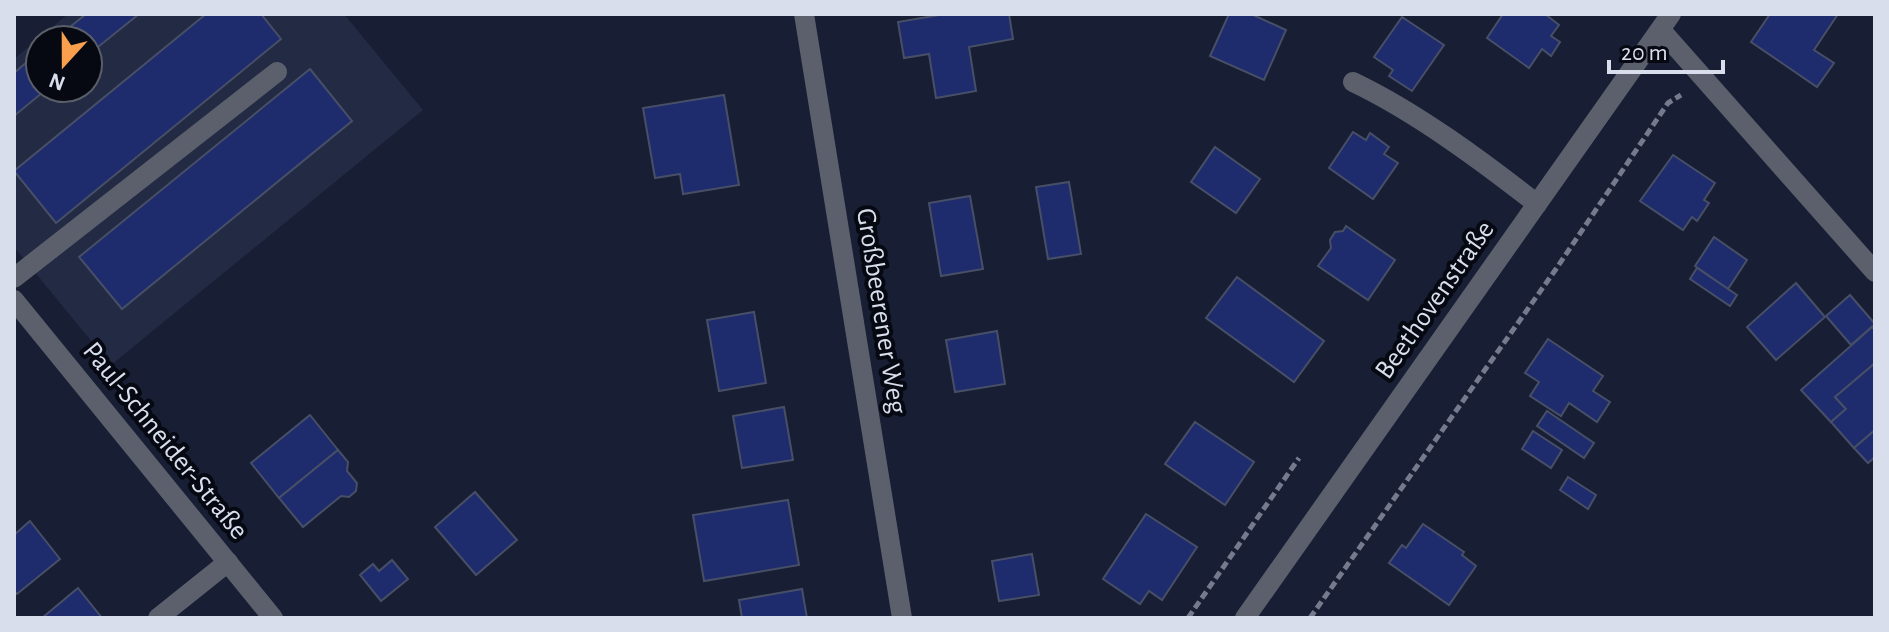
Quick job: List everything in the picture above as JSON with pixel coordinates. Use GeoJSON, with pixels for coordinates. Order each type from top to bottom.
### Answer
{"type":"FeatureCollection","features":[{"type":"Feature","properties":{"kind":"street","name":"Großbeerener Weg"},"geometry":{"type":"LineString","coordinates":[[804,14],[902,618]]}},
{"type":"Feature","properties":{"kind":"street","name":"Beethovenstraße"},"geometry":{"type":"LineString","coordinates":[[1245,618],[1666,22]]}},
{"type":"Feature","properties":{"kind":"street"},"geometry":{"type":"LineString","coordinates":[[1666,22],[1875,272]]}},
{"type":"Feature","properties":{"kind":"street"},"geometry":{"type":"LineString","coordinates":[[14,278],[277,72]]}},
{"type":"Feature","properties":{"kind":"street"},"geometry":{"type":"LineString","coordinates":[[1353,82],[1483,163],[1537,204]]}},
{"type":"Feature","properties":{"kind":"street","name":"Paul-Schneider-Straße"},"geometry":{"type":"LineString","coordinates":[[14,300],[273,618]]}},
{"type":"Feature","properties":{"kind":"street"},"geometry":{"type":"LineString","coordinates":[[158,618],[228,562]]}},
{"type":"Feature","properties":{"kind":"path"},"geometry":{"type":"LineString","coordinates":[[1310,618],[1547,282],[1668,103],[1682,95]]}},
{"type":"Feature","properties":{"kind":"path"},"geometry":{"type":"LineString","coordinates":[[1188,618],[1299,458]]}},
{"type":"Feature","properties":{"kind":"shaded area"},"geometry":{"type":"Polygon","coordinates":[[[68,14],[344,14],[423,110],[111,365],[14,247],[14,59],[24,51],[24,104],[104,104],[104,24],[56,24],[68,14]]]}},
{"type":"Feature","properties":{"kind":"building"},"geometry":{"type":"Polygon","coordinates":[[[86,14],[139,14],[104,42],[104,24],[74,24],[86,14]]]}},
{"type":"Feature","properties":{"kind":"building"},"geometry":{"type":"Polygon","coordinates":[[[206,14],[261,14],[281,39],[56,223],[14,171],[96,104],[104,104],[104,97],[206,14]]]}},
{"type":"Feature","properties":{"kind":"building"},"geometry":{"type":"Polygon","coordinates":[[[945,14],[1009,14],[1013,39],[969,47],[976,91],[936,98],[929,54],[904,58],[898,22],[945,14]]]}},
{"type":"Feature","properties":{"kind":"building"},"geometry":{"type":"Polygon","coordinates":[[[1229,14],[1251,14],[1286,30],[1264,80],[1210,56],[1229,14]]]}},
{"type":"Feature","properties":{"kind":"building"},"geometry":{"type":"Polygon","coordinates":[[[1503,14],[1545,14],[1559,25],[1551,36],[1560,42],[1551,56],[1542,49],[1529,68],[1487,38],[1503,14]]]}},
{"type":"Feature","properties":{"kind":"building"},"geometry":{"type":"Polygon","coordinates":[[[1770,14],[1838,14],[1814,50],[1834,63],[1817,87],[1751,42],[1770,14]]]}},
{"type":"Feature","properties":{"kind":"building"},"geometry":{"type":"Polygon","coordinates":[[[1402,17],[1444,45],[1412,91],[1389,76],[1393,70],[1374,57],[1402,17]]]}},
{"type":"Feature","properties":{"kind":"building"},"geometry":{"type":"Polygon","coordinates":[[[24,65],[24,104],[29,104],[14,116],[14,73],[24,65]]]}},
{"type":"Feature","properties":{"kind":"building"},"geometry":{"type":"Polygon","coordinates":[[[310,69],[352,121],[122,309],[79,257],[310,69]]]}},
{"type":"Feature","properties":{"kind":"building"},"geometry":{"type":"Polygon","coordinates":[[[724,95],[739,185],[683,194],[680,174],[655,178],[643,108],[724,95]]]}},
{"type":"Feature","properties":{"kind":"building"},"geometry":{"type":"Polygon","coordinates":[[[1353,132],[1366,140],[1370,133],[1389,147],[1384,154],[1398,163],[1373,199],[1329,168],[1353,132]]]}},
{"type":"Feature","properties":{"kind":"building"},"geometry":{"type":"Polygon","coordinates":[[[1215,147],[1260,179],[1236,213],[1191,182],[1215,147]]]}},
{"type":"Feature","properties":{"kind":"building"},"geometry":{"type":"Polygon","coordinates":[[[1673,155],[1715,183],[1704,200],[1709,203],[1697,221],[1692,217],[1683,230],[1640,201],[1673,155]]]}},
{"type":"Feature","properties":{"kind":"building"},"geometry":{"type":"Polygon","coordinates":[[[1069,182],[1081,254],[1048,259],[1036,187],[1069,182]]]}},
{"type":"Feature","properties":{"kind":"building"},"geometry":{"type":"Polygon","coordinates":[[[970,196],[983,269],[941,276],[929,203],[970,196]]]}},
{"type":"Feature","properties":{"kind":"building"},"geometry":{"type":"Polygon","coordinates":[[[1346,226],[1395,260],[1368,300],[1318,266],[1331,248],[1330,240],[1335,232],[1343,231],[1346,226]]]}},
{"type":"Feature","properties":{"kind":"building"},"geometry":{"type":"Polygon","coordinates":[[[1714,237],[1747,260],[1728,289],[1695,266],[1714,237]]]}},
{"type":"Feature","properties":{"kind":"building"},"geometry":{"type":"Polygon","coordinates":[[[1697,268],[1737,295],[1730,306],[1690,279],[1697,268]]]}},
{"type":"Feature","properties":{"kind":"building"},"geometry":{"type":"Polygon","coordinates":[[[1237,277],[1324,341],[1294,382],[1206,318],[1237,277]]]}},
{"type":"Feature","properties":{"kind":"building"},"geometry":{"type":"Polygon","coordinates":[[[1796,283],[1825,317],[1776,360],[1747,327],[1796,283]]]}},
{"type":"Feature","properties":{"kind":"building"},"geometry":{"type":"Polygon","coordinates":[[[1850,295],[1875,324],[1851,345],[1826,316],[1850,295]]]}},
{"type":"Feature","properties":{"kind":"building"},"geometry":{"type":"Polygon","coordinates":[[[754,312],[766,383],[719,391],[707,320],[754,312]]]}},
{"type":"Feature","properties":{"kind":"building"},"geometry":{"type":"Polygon","coordinates":[[[1872,327],[1875,330],[1875,363],[1835,397],[1846,409],[1831,422],[1801,390],[1872,327]]]}},
{"type":"Feature","properties":{"kind":"building"},"geometry":{"type":"Polygon","coordinates":[[[997,331],[1005,384],[955,392],[946,340],[997,331]]]}},
{"type":"Feature","properties":{"kind":"building"},"geometry":{"type":"Polygon","coordinates":[[[1548,339],[1603,376],[1593,391],[1610,402],[1597,422],[1569,403],[1561,416],[1530,396],[1539,382],[1525,373],[1548,339]]]}},
{"type":"Feature","properties":{"kind":"building"},"geometry":{"type":"Polygon","coordinates":[[[1874,364],[1875,430],[1854,448],[1831,422],[1846,409],[1835,397],[1874,364]]]}},
{"type":"Feature","properties":{"kind":"building"},"geometry":{"type":"Polygon","coordinates":[[[784,407],[793,460],[742,468],[733,416],[784,407]]]}},
{"type":"Feature","properties":{"kind":"building"},"geometry":{"type":"Polygon","coordinates":[[[1547,411],[1594,443],[1584,458],[1537,426],[1547,411]]]}},
{"type":"Feature","properties":{"kind":"building"},"geometry":{"type":"Polygon","coordinates":[[[310,415],[338,450],[279,498],[251,463],[310,415]]]}},
{"type":"Feature","properties":{"kind":"building"},"geometry":{"type":"Polygon","coordinates":[[[1195,422],[1254,462],[1225,505],[1165,464],[1195,422]]]}},
{"type":"Feature","properties":{"kind":"building"},"geometry":{"type":"Polygon","coordinates":[[[1875,430],[1875,457],[1868,463],[1854,448],[1875,430]]]}},
{"type":"Feature","properties":{"kind":"building"},"geometry":{"type":"Polygon","coordinates":[[[1533,431],[1562,450],[1551,468],[1522,449],[1533,431]]]}},
{"type":"Feature","properties":{"kind":"building"},"geometry":{"type":"Polygon","coordinates":[[[338,450],[348,462],[347,471],[357,483],[356,491],[349,497],[341,496],[303,527],[279,498],[338,450]]]}},
{"type":"Feature","properties":{"kind":"building"},"geometry":{"type":"Polygon","coordinates":[[[1568,477],[1596,495],[1588,509],[1560,490],[1568,477]]]}},
{"type":"Feature","properties":{"kind":"building"},"geometry":{"type":"Polygon","coordinates":[[[475,492],[517,540],[476,575],[435,527],[475,492]]]}},
{"type":"Feature","properties":{"kind":"building"},"geometry":{"type":"Polygon","coordinates":[[[788,500],[799,565],[704,581],[693,515],[788,500]]]}},
{"type":"Feature","properties":{"kind":"building"},"geometry":{"type":"Polygon","coordinates":[[[1146,514],[1197,547],[1162,600],[1149,591],[1140,604],[1103,579],[1146,514]]]}},
{"type":"Feature","properties":{"kind":"building"},"geometry":{"type":"Polygon","coordinates":[[[30,521],[60,559],[17,594],[14,591],[14,535],[30,521]]]}},
{"type":"Feature","properties":{"kind":"building"},"geometry":{"type":"Polygon","coordinates":[[[1423,524],[1464,552],[1462,555],[1476,566],[1449,605],[1389,563],[1402,545],[1406,548],[1423,524]]]}},
{"type":"Feature","properties":{"kind":"building"},"geometry":{"type":"Polygon","coordinates":[[[1032,554],[1039,595],[999,601],[992,561],[1032,554]]]}},
{"type":"Feature","properties":{"kind":"building"},"geometry":{"type":"Polygon","coordinates":[[[392,560],[408,579],[381,601],[360,575],[373,564],[379,571],[392,560]]]}},
{"type":"Feature","properties":{"kind":"building"},"geometry":{"type":"Polygon","coordinates":[[[78,588],[102,618],[42,618],[78,588]]]}},
{"type":"Feature","properties":{"kind":"building"},"geometry":{"type":"Polygon","coordinates":[[[802,589],[807,618],[742,618],[739,600],[802,589]]]}}]}
